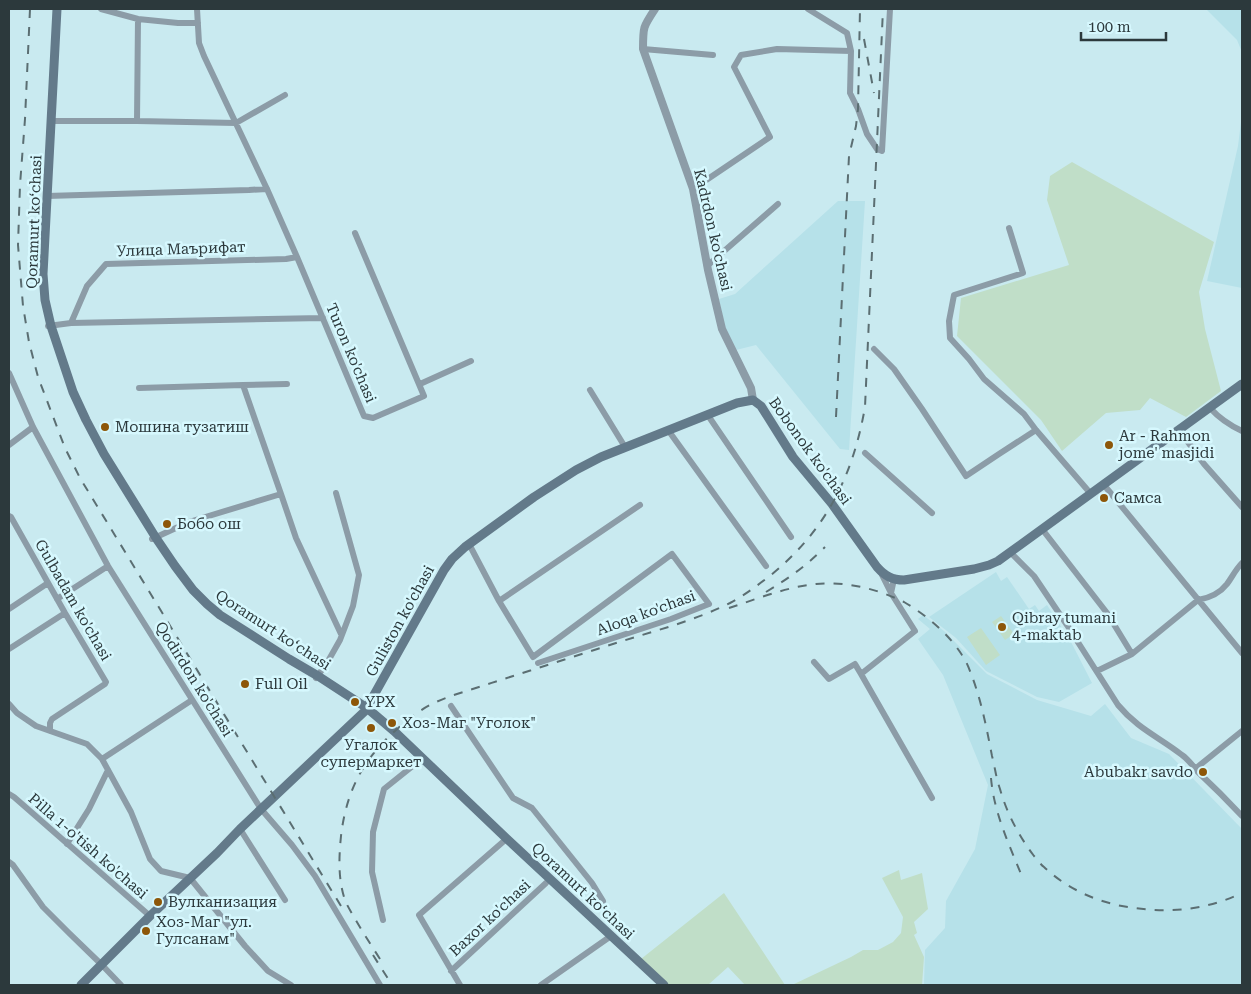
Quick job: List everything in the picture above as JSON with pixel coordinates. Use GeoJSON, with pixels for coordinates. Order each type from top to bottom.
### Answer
{"type":"FeatureCollection","features":[{"type":"Feature","properties":{"kind":"main road","name":"Qoramurt koʻchasi"},"geometry":{"type":"LineString","coordinates":[[50,326],[45,300],[44,274],[56,9]]}},
{"type":"Feature","properties":{"kind":"main road","name":"Qoramurt koʻchasi"},"geometry":{"type":"LineString","coordinates":[[56,9],[41,274],[43,300],[70,392],[102,457],[185,585],[209,610],[250,639],[317,677],[394,731],[659,985]]}},
{"type":"Feature","properties":{"kind":"main road"},"geometry":{"type":"LineString","coordinates":[[894,579],[904,580],[974,570],[994,564],[1242,384]]}},
{"type":"Feature","properties":{"kind":"main road","name":"Bobonok ko'chasi"},"geometry":{"type":"LineString","coordinates":[[469,544],[584,465],[707,414],[741,402],[753,400],[761,406],[793,457],[832,504],[880,571],[894,579]]}},
{"type":"Feature","properties":{"kind":"main road","name":"Guliston ko'chasi"},"geometry":{"type":"LineString","coordinates":[[80,985],[260,809],[366,710],[444,570],[469,544]]}},
{"type":"Feature","properties":{"kind":"main road","name":"Qoramurt koʻchasi"},"geometry":{"type":"LineString","coordinates":[[366,710],[546,883],[664,985]]}},
{"type":"Feature","properties":{"kind":"street"},"geometry":{"type":"LineString","coordinates":[[101,9],[138,19],[198,23]]}},
{"type":"Feature","properties":{"kind":"street","name":"Turon ko'chasi"},"geometry":{"type":"LineString","coordinates":[[197,9],[199,43],[297,256],[364,416],[373,418],[424,396],[420,384]]}},
{"type":"Feature","properties":{"kind":"street","name":"Kadrdon ko'chasi"},"geometry":{"type":"LineString","coordinates":[[655,9],[644,25],[643,49],[693,189],[707,266],[722,329],[752,388],[753,400]]}},
{"type":"Feature","properties":{"kind":"street"},"geometry":{"type":"LineString","coordinates":[[808,9],[847,33],[851,51],[850,93],[867,134],[877,149],[882,151],[890,9]]}},
{"type":"Feature","properties":{"kind":"street"},"geometry":{"type":"LineString","coordinates":[[137,121],[138,19]]}},
{"type":"Feature","properties":{"kind":"street"},"geometry":{"type":"LineString","coordinates":[[643,49],[713,55]]}},
{"type":"Feature","properties":{"kind":"street"},"geometry":{"type":"LineString","coordinates":[[693,189],[770,137],[734,67],[741,55],[777,49],[851,51]]}},
{"type":"Feature","properties":{"kind":"street"},"geometry":{"type":"LineString","coordinates":[[52,121],[236,123],[285,95]]}},
{"type":"Feature","properties":{"kind":"street"},"geometry":{"type":"LineString","coordinates":[[48,196],[267,189]]}},
{"type":"Feature","properties":{"kind":"street"},"geometry":{"type":"LineString","coordinates":[[707,266],[778,204]]}},
{"type":"Feature","properties":{"kind":"street"},"geometry":{"type":"LineString","coordinates":[[1010,228],[1023,273],[954,295],[949,321],[950,338],[969,359],[984,380],[1024,414],[1091,494]]}},
{"type":"Feature","properties":{"kind":"street"},"geometry":{"type":"LineString","coordinates":[[355,233],[420,384],[471,362]]}},
{"type":"Feature","properties":{"kind":"street","name":"Улица Маърифат"},"geometry":{"type":"LineString","coordinates":[[70,323],[87,286],[106,264],[286,259],[297,256]]}},
{"type":"Feature","properties":{"kind":"street"},"geometry":{"type":"LineString","coordinates":[[50,326],[70,323],[323,318]]}},
{"type":"Feature","properties":{"kind":"street"},"geometry":{"type":"LineString","coordinates":[[874,349],[894,369],[966,476],[1036,430]]}},
{"type":"Feature","properties":{"kind":"street","name":"Qodirdon ko'chasi"},"geometry":{"type":"LineString","coordinates":[[9,374],[33,427],[108,566],[260,809],[292,845],[315,876],[380,985]]}},
{"type":"Feature","properties":{"kind":"street"},"geometry":{"type":"LineString","coordinates":[[139,388],[288,384]]}},
{"type":"Feature","properties":{"kind":"street"},"geometry":{"type":"LineString","coordinates":[[243,385],[296,538],[342,634]]}},
{"type":"Feature","properties":{"kind":"street"},"geometry":{"type":"LineString","coordinates":[[590,390],[625,447]]}},
{"type":"Feature","properties":{"kind":"street"},"geometry":{"type":"LineString","coordinates":[[1210,408],[1218,418],[1242,431]]}},
{"type":"Feature","properties":{"kind":"street"},"geometry":{"type":"LineString","coordinates":[[707,414],[792,537]]}},
{"type":"Feature","properties":{"kind":"street"},"geometry":{"type":"LineString","coordinates":[[9,444],[33,427]]}},
{"type":"Feature","properties":{"kind":"street"},"geometry":{"type":"LineString","coordinates":[[668,430],[766,566]]}},
{"type":"Feature","properties":{"kind":"street"},"geometry":{"type":"LineString","coordinates":[[1179,430],[1204,464],[1242,507]]}},
{"type":"Feature","properties":{"kind":"street"},"geometry":{"type":"LineString","coordinates":[[865,452],[932,513]]}},
{"type":"Feature","properties":{"kind":"street"},"geometry":{"type":"LineString","coordinates":[[1104,485],[1241,650]]}},
{"type":"Feature","properties":{"kind":"street"},"geometry":{"type":"LineString","coordinates":[[317,677],[340,640],[353,606],[359,575],[336,493]]}},
{"type":"Feature","properties":{"kind":"street"},"geometry":{"type":"LineString","coordinates":[[154,539],[190,522],[281,494]]}},
{"type":"Feature","properties":{"kind":"street"},"geometry":{"type":"LineString","coordinates":[[469,544],[499,601],[640,505]]}},
{"type":"Feature","properties":{"kind":"street","name":"Gulbadam ko'chasi"},"geometry":{"type":"LineString","coordinates":[[9,516],[106,683],[52,719],[50,731]]}},
{"type":"Feature","properties":{"kind":"street"},"geometry":{"type":"LineString","coordinates":[[1042,529],[1107,613],[1132,654]]}},
{"type":"Feature","properties":{"kind":"street"},"geometry":{"type":"LineString","coordinates":[[1011,553],[1034,576],[1125,713],[1148,733],[1184,756],[1242,816]]}},
{"type":"Feature","properties":{"kind":"street","name":"Aloqa ko'chasi"},"geometry":{"type":"LineString","coordinates":[[499,601],[533,657],[672,554],[709,604],[671,619],[538,663]]}},
{"type":"Feature","properties":{"kind":"street"},"geometry":{"type":"LineString","coordinates":[[1097,671],[1132,654],[1198,600],[1210,598],[1226,586],[1242,563]]}},
{"type":"Feature","properties":{"kind":"street"},"geometry":{"type":"LineString","coordinates":[[57,599],[108,566]]}},
{"type":"Feature","properties":{"kind":"street"},"geometry":{"type":"LineString","coordinates":[[861,674],[915,632],[880,571]]}},
{"type":"Feature","properties":{"kind":"street"},"geometry":{"type":"LineString","coordinates":[[891,593],[894,579]]}},
{"type":"Feature","properties":{"kind":"street"},"geometry":{"type":"LineString","coordinates":[[9,609],[48,583]]}},
{"type":"Feature","properties":{"kind":"street"},"geometry":{"type":"LineString","coordinates":[[9,649],[65,614]]}},
{"type":"Feature","properties":{"kind":"street"},"geometry":{"type":"LineString","coordinates":[[814,662],[830,679],[855,664],[932,798]]}},
{"type":"Feature","properties":{"kind":"street"},"geometry":{"type":"LineString","coordinates":[[102,759],[192,700]]}},
{"type":"Feature","properties":{"kind":"street"},"geometry":{"type":"LineString","coordinates":[[9,704],[17,713],[36,726],[87,744],[102,759],[131,812],[150,859],[162,871],[190,878],[245,946],[268,970],[291,985]]}},
{"type":"Feature","properties":{"kind":"street"},"geometry":{"type":"LineString","coordinates":[[451,706],[513,798],[532,808],[592,883],[603,901]]}},
{"type":"Feature","properties":{"kind":"street"},"geometry":{"type":"LineString","coordinates":[[1195,769],[1242,733]]}},
{"type":"Feature","properties":{"kind":"street"},"geometry":{"type":"LineString","coordinates":[[384,920],[372,872],[373,832],[384,789],[419,761]]}},
{"type":"Feature","properties":{"kind":"street"},"geometry":{"type":"LineString","coordinates":[[67,844],[89,809],[108,770]]}},
{"type":"Feature","properties":{"kind":"street","name":"Pilla 1-o'tish ko'chasi"},"geometry":{"type":"LineString","coordinates":[[9,794],[150,916]]}},
{"type":"Feature","properties":{"kind":"street"},"geometry":{"type":"LineString","coordinates":[[240,829],[285,900]]}},
{"type":"Feature","properties":{"kind":"street"},"geometry":{"type":"LineString","coordinates":[[460,985],[419,915],[504,841]]}},
{"type":"Feature","properties":{"kind":"street"},"geometry":{"type":"LineString","coordinates":[[9,862],[43,907],[121,985]]}},
{"type":"Feature","properties":{"kind":"street","name":"Baxor ko'chasi"},"geometry":{"type":"LineString","coordinates":[[451,971],[546,883]]}},
{"type":"Feature","properties":{"kind":"street"},"geometry":{"type":"LineString","coordinates":[[541,985],[610,938]]}},
{"type":"Feature","properties":{"kind":"shaded area"},"geometry":{"type":"Polygon","coordinates":[[[1206,9],[1242,9],[1242,52],[1237,40],[1206,9]]]}},
{"type":"Feature","properties":{"kind":"shaded area"},"geometry":{"type":"Polygon","coordinates":[[[1242,114],[1242,288],[1207,281],[1238,146],[1242,114]]]}},
{"type":"Feature","properties":{"kind":"shaded area"},"geometry":{"type":"Polygon","coordinates":[[[838,201],[865,201],[849,450],[840,449],[756,345],[736,350],[725,328],[719,299],[735,294],[838,201]]]}},
{"type":"Feature","properties":{"kind":"shaded area","name":"Qibray tumani 4-maktab"},"geometry":{"type":"Polygon","coordinates":[[[996,572],[1001,581],[1007,577],[1029,609],[1035,605],[1039,611],[1047,605],[1071,642],[1092,683],[1059,702],[1037,697],[986,671],[956,638],[929,617],[996,572]]]}},
{"type":"Feature","properties":{"kind":"shaded area"},"geometry":{"type":"Polygon","coordinates":[[[923,615],[944,631],[987,674],[1037,700],[1091,716],[1105,704],[1131,738],[1169,754],[1242,829],[1242,985],[924,985],[925,950],[945,928],[946,901],[975,849],[988,785],[943,675],[918,639],[930,629],[918,619],[923,615]]]}},
{"type":"Feature","properties":{"kind":"green space"},"geometry":{"type":"Polygon","coordinates":[[[1072,162],[1214,242],[1199,292],[1205,329],[1221,391],[1186,417],[1150,398],[1140,410],[1106,413],[1062,451],[1041,420],[957,336],[961,298],[1069,265],[1047,200],[1050,176],[1072,162]]]}},
{"type":"Feature","properties":{"kind":"green space"},"geometry":{"type":"Polygon","coordinates":[[[1001,616],[1014,634],[1005,640],[992,622],[1001,616]]]}},
{"type":"Feature","properties":{"kind":"green space"},"geometry":{"type":"Polygon","coordinates":[[[981,628],[1000,655],[986,665],[967,637],[981,628]]]}},
{"type":"Feature","properties":{"kind":"green space"},"geometry":{"type":"Polygon","coordinates":[[[899,870],[901,880],[922,873],[928,909],[914,922],[917,933],[914,935],[924,957],[922,985],[792,985],[863,950],[878,950],[893,942],[901,933],[903,917],[882,878],[899,870]]]}},
{"type":"Feature","properties":{"kind":"green space"},"geometry":{"type":"Polygon","coordinates":[[[724,893],[785,985],[745,985],[728,967],[708,985],[669,985],[641,959],[724,893]]]}},
{"type":"Feature","properties":{"kind":"railway"},"geometry":{"type":"LineString","coordinates":[[30,9],[18,245],[23,306],[29,342],[38,377],[65,448],[80,478],[344,911]]}},
{"type":"Feature","properties":{"kind":"railway"},"geometry":{"type":"LineString","coordinates":[[836,417],[849,156],[858,109],[860,9]]}},
{"type":"Feature","properties":{"kind":"railway"},"geometry":{"type":"LineString","coordinates":[[380,959],[346,902],[342,889],[339,859],[343,820],[352,792],[365,766],[383,742],[417,713],[444,699],[674,625],[730,603],[771,575],[790,558],[822,520],[834,500],[853,456],[865,407],[883,9]]}},
{"type":"Feature","properties":{"kind":"railway"},"geometry":{"type":"LineString","coordinates":[[864,39],[874,93]]}},
{"type":"Feature","properties":{"kind":"railway"},"geometry":{"type":"LineString","coordinates":[[766,592],[797,571],[825,547]]}},
{"type":"Feature","properties":{"kind":"railway"},"geometry":{"type":"LineString","coordinates":[[729,608],[794,588],[827,583],[861,587],[883,593],[904,602],[943,632],[965,661],[979,698],[997,781],[1006,807],[1018,833],[1034,856],[1052,874],[1069,886],[1097,899],[1117,905],[1149,910],[1196,908],[1242,893]]}},
{"type":"Feature","properties":{"kind":"railway"},"geometry":{"type":"LineString","coordinates":[[991,778],[999,817],[1023,879]]}},
{"type":"Feature","properties":{"kind":"railway"},"geometry":{"type":"LineString","coordinates":[[373,955],[392,985]]}},
{"type":"Feature","properties":{"kind":"place","name":"Мошина тузатиш"},"geometry":{"type":"Point","coordinates":[105,427]}},
{"type":"Feature","properties":{"kind":"place","name":"Ar - Rahmon jome' masjidi"},"geometry":{"type":"Point","coordinates":[1109,445]}},
{"type":"Feature","properties":{"kind":"place","name":"Самса"},"geometry":{"type":"Point","coordinates":[1104,498]}},
{"type":"Feature","properties":{"kind":"place","name":"Бобо ош"},"geometry":{"type":"Point","coordinates":[167,524]}},
{"type":"Feature","properties":{"kind":"place","name":"Qibray tumani 4-maktab"},"geometry":{"type":"Point","coordinates":[1002,627]}},
{"type":"Feature","properties":{"kind":"place","name":"Full Oil"},"geometry":{"type":"Point","coordinates":[245,684]}},
{"type":"Feature","properties":{"kind":"place","name":"YPX"},"geometry":{"type":"Point","coordinates":[355,702]}},
{"type":"Feature","properties":{"kind":"place","name":"Хоз-Маг \"Уголок\""},"geometry":{"type":"Point","coordinates":[392,723]}},
{"type":"Feature","properties":{"kind":"place","name":"Угалок супермаркет"},"geometry":{"type":"Point","coordinates":[371,728]}},
{"type":"Feature","properties":{"kind":"place","name":"Abubakr savdo"},"geometry":{"type":"Point","coordinates":[1203,772]}},
{"type":"Feature","properties":{"kind":"place","name":"Вулканизация"},"geometry":{"type":"Point","coordinates":[158,902]}},
{"type":"Feature","properties":{"kind":"place","name":"Хоз-Маг \"ул. Гулсанам\""},"geometry":{"type":"Point","coordinates":[146,931]}}]}
